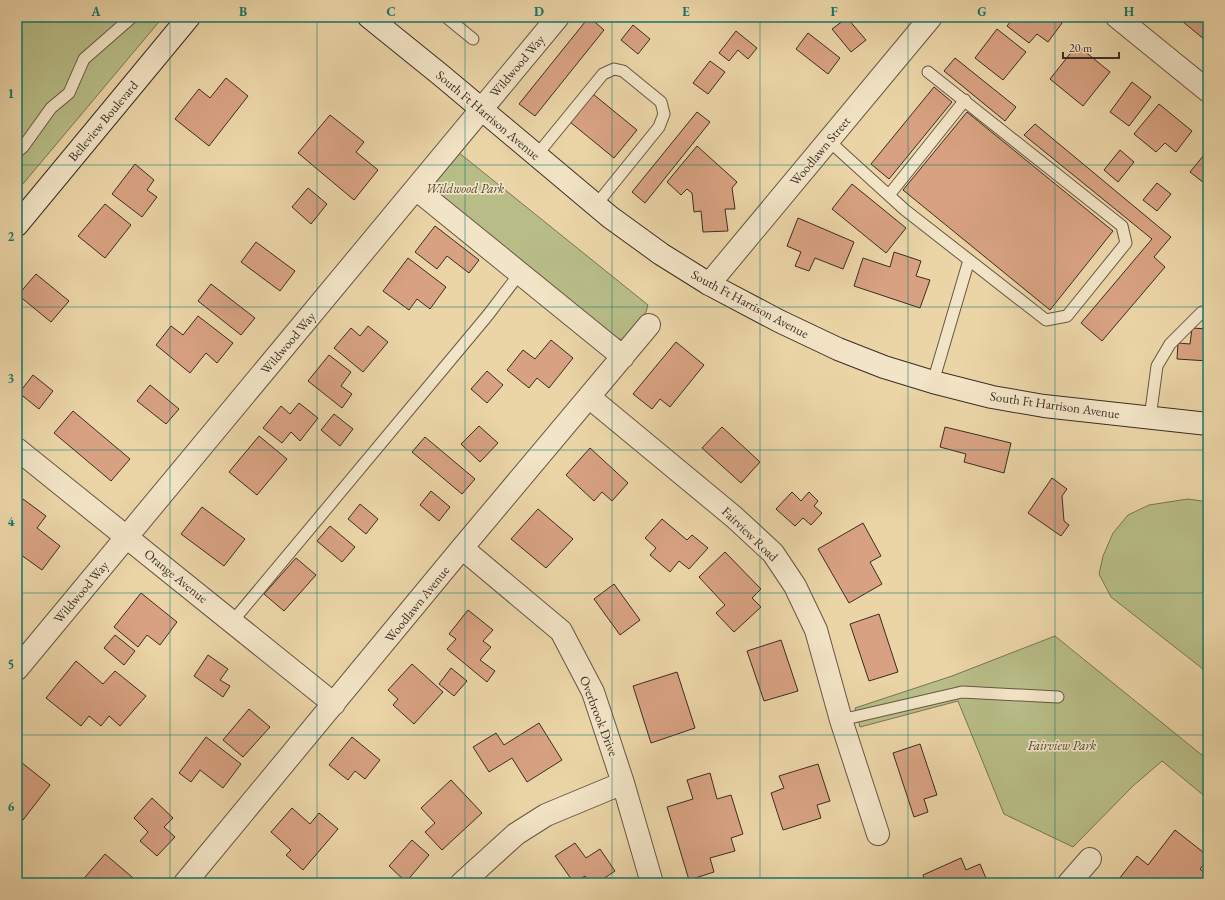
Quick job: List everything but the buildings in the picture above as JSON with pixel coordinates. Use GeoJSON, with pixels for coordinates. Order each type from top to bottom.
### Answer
{"type":"FeatureCollection","features":[{"type":"Feature","properties":{"kind":"street","name":"Belleview Boulevard"},"geometry":{"type":"LineString","coordinates":[[17,225],[189,17]]}},
{"type":"Feature","properties":{"kind":"street","name":"South Ft Harrison Avenue"},"geometry":{"type":"LineString","coordinates":[[369,17],[442,76],[610,217],[661,254],[709,284],[779,321],[838,349],[884,367],[933,382],[999,398],[1044,406],[1208,424]]}},
{"type":"Feature","properties":{"kind":"street","name":"Wildwood Way"},"geometry":{"type":"LineString","coordinates":[[17,669],[461,136],[558,17]]}},
{"type":"Feature","properties":{"kind":"street","name":"Woodlawn Street"},"geometry":{"type":"LineString","coordinates":[[709,284],[931,17]]}},
{"type":"Feature","properties":{"kind":"street"},"geometry":{"type":"LineString","coordinates":[[1118,17],[1208,91]]}},
{"type":"Feature","properties":{"kind":"street"},"geometry":{"type":"LineString","coordinates":[[416,189],[623,357]]}},
{"type":"Feature","properties":{"kind":"street","name":"Woodlawn Avenue"},"geometry":{"type":"LineString","coordinates":[[186,883],[462,548],[649,325]]}},
{"type":"Feature","properties":{"kind":"street","name":"Fairview Road"},"geometry":{"type":"LineString","coordinates":[[589,397],[734,517],[773,553],[795,586],[816,630],[841,720],[878,834]]}},
{"type":"Feature","properties":{"kind":"street","name":"Orange Avenue"},"geometry":{"type":"LineString","coordinates":[[17,449],[334,704]]}},
{"type":"Feature","properties":{"kind":"street","name":"Overbrook Drive"},"geometry":{"type":"LineString","coordinates":[[462,548],[561,631],[593,692],[624,783],[652,883]]}},
{"type":"Feature","properties":{"kind":"street"},"geometry":{"type":"LineString","coordinates":[[462,883],[516,834],[546,815],[624,783]]}},
{"type":"Feature","properties":{"kind":"street"},"geometry":{"type":"LineString","coordinates":[[1069,883],[1090,859]]}},
{"type":"Feature","properties":{"kind":"lane"},"geometry":{"type":"LineString","coordinates":[[17,152],[23,147],[51,108],[69,93],[84,59],[132,17]]}},
{"type":"Feature","properties":{"kind":"lane"},"geometry":{"type":"LineString","coordinates":[[446,17],[473,39]]}},
{"type":"Feature","properties":{"kind":"lane"},"geometry":{"type":"LineString","coordinates":[[536,156],[603,74],[614,69],[623,71],[661,102],[664,114],[659,126],[596,206]]}},
{"type":"Feature","properties":{"kind":"lane"},"geometry":{"type":"LineString","coordinates":[[829,141],[888,195],[1046,320],[1067,316],[1126,243],[1122,226],[928,72]]}},
{"type":"Feature","properties":{"kind":"lane"},"geometry":{"type":"LineString","coordinates":[[888,195],[965,100]]}},
{"type":"Feature","properties":{"kind":"lane"},"geometry":{"type":"LineString","coordinates":[[933,382],[970,260]]}},
{"type":"Feature","properties":{"kind":"lane"},"geometry":{"type":"LineString","coordinates":[[232,622],[488,316],[520,273]]}},
{"type":"Feature","properties":{"kind":"lane"},"geometry":{"type":"LineString","coordinates":[[1150,418],[1157,366],[1170,344],[1202,312]]}},
{"type":"Feature","properties":{"kind":"lane"},"geometry":{"type":"LineString","coordinates":[[841,720],[962,692],[1058,697]]}},
{"type":"Feature","properties":{"kind":"green space"},"geometry":{"type":"Polygon","coordinates":[[[17,17],[163,17],[17,191],[17,17]]]}},
{"type":"Feature","properties":{"kind":"green space","name":"Wildwood Park"},"geometry":{"type":"Polygon","coordinates":[[[458,152],[648,305],[646,312],[623,340],[616,338],[438,198],[434,189],[435,180],[458,152]]]}},
{"type":"Feature","properties":{"kind":"green space"},"geometry":{"type":"Polygon","coordinates":[[[1188,499],[1208,502],[1208,673],[1111,597],[1099,574],[1103,556],[1113,533],[1128,515],[1149,505],[1188,499]]]}},
{"type":"Feature","properties":{"kind":"green space","name":"Fairview Park"},"geometry":{"type":"Polygon","coordinates":[[[1055,636],[1208,760],[1208,799],[1162,761],[1133,786],[1073,847],[1004,814],[958,701],[860,727],[855,708],[952,676],[1055,636]]]}}]}
